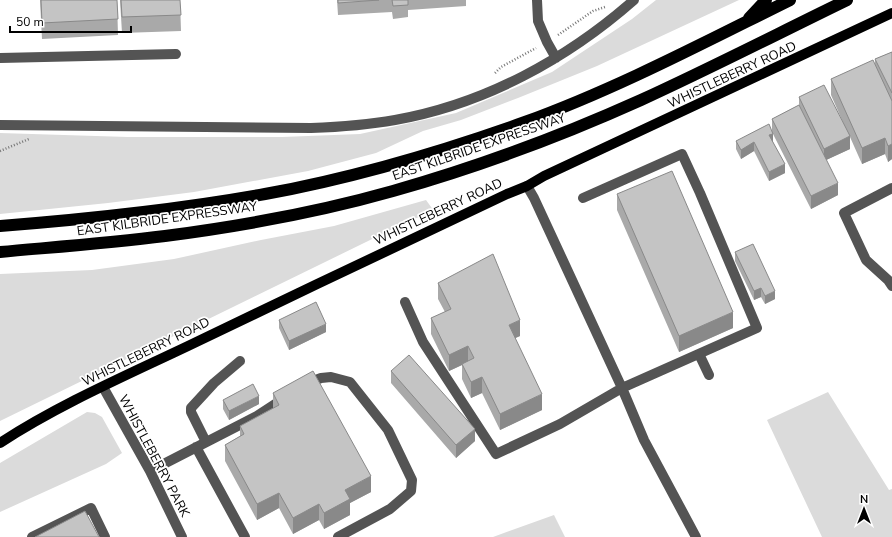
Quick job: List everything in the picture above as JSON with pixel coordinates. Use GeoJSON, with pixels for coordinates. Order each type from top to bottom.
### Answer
{"type":"FeatureCollection","features":[{"type":"Feature","properties":{"kind":"highway"},"geometry":{"type":"LineString","coordinates":[[745,22],[766,0]]}},
{"type":"Feature","properties":{"kind":"highway","name":"EAST KILBRIDE EXPRESSWAY"},"geometry":{"type":"LineString","coordinates":[[0,226],[103,217],[207,204],[304,186],[368,171],[439,150],[527,121],[603,90],[790,0]]}},
{"type":"Feature","properties":{"kind":"highway","name":"EAST KILBRIDE EXPRESSWAY"},"geometry":{"type":"LineString","coordinates":[[0,252],[120,241],[196,232],[320,209],[393,191],[497,158],[578,127],[642,99],[847,0]]}},
{"type":"Feature","properties":{"kind":"main road","name":"WHISTLEBERRY ROAD"},"geometry":{"type":"LineString","coordinates":[[0,443],[35,421],[318,283],[892,13]]}},
{"type":"Feature","properties":{"kind":"street"},"geometry":{"type":"LineString","coordinates":[[537,0],[538,21],[556,58]]}},
{"type":"Feature","properties":{"kind":"street"},"geometry":{"type":"LineString","coordinates":[[0,125],[318,128],[373,123],[421,114],[475,98],[501,87],[556,58],[595,32],[634,0]]}},
{"type":"Feature","properties":{"kind":"street"},"geometry":{"type":"LineString","coordinates":[[0,58],[176,54]]}},
{"type":"Feature","properties":{"kind":"street"},"geometry":{"type":"LineString","coordinates":[[405,302],[423,342],[496,454],[560,424],[622,388],[757,328],[682,154],[583,198]]}},
{"type":"Feature","properties":{"kind":"street"},"geometry":{"type":"LineString","coordinates":[[527,186],[537,204],[622,388],[644,440],[696,537]]}},
{"type":"Feature","properties":{"kind":"street"},"geometry":{"type":"LineString","coordinates":[[892,188],[844,213],[866,260],[888,280],[892,286]]}},
{"type":"Feature","properties":{"kind":"street"},"geometry":{"type":"LineString","coordinates":[[699,354],[709,375]]}},
{"type":"Feature","properties":{"kind":"street"},"geometry":{"type":"LineString","coordinates":[[240,361],[214,383],[191,408],[191,412],[201,445],[245,537]]}},
{"type":"Feature","properties":{"kind":"street"},"geometry":{"type":"LineString","coordinates":[[150,471],[257,416],[304,384],[321,378],[331,377],[350,382],[388,430],[412,480],[411,492],[390,509],[338,537]]}},
{"type":"Feature","properties":{"kind":"street","name":"WHISTLEBERRY PARK"},"geometry":{"type":"LineString","coordinates":[[103,387],[150,471],[182,537]]}},
{"type":"Feature","properties":{"kind":"street"},"geometry":{"type":"LineString","coordinates":[[32,537],[91,508],[105,537]]}},
{"type":"Feature","properties":{"kind":"path"},"geometry":{"type":"LineString","coordinates":[[491,77],[501,67],[547,42],[593,11],[604,7],[609,3]]}},
{"type":"Feature","properties":{"kind":"shaded area"},"geometry":{"type":"Polygon","coordinates":[[[656,0],[739,0],[597,66],[461,120],[423,131],[376,153],[308,171],[194,192],[108,203],[0,214],[0,133],[128,137],[282,137],[360,134],[456,113],[552,72],[632,19],[656,0]]]}},
{"type":"Feature","properties":{"kind":"shaded area"},"geometry":{"type":"Polygon","coordinates":[[[426,200],[434,211],[409,221],[0,421],[0,274],[92,270],[174,259],[334,226],[426,200]]]}},
{"type":"Feature","properties":{"kind":"shaded area"},"geometry":{"type":"Polygon","coordinates":[[[828,392],[889,490],[892,489],[892,537],[822,537],[767,420],[828,392]]]}},
{"type":"Feature","properties":{"kind":"shaded area"},"geometry":{"type":"Polygon","coordinates":[[[87,412],[95,413],[102,417],[122,453],[106,464],[0,512],[0,463],[87,412]]]}},
{"type":"Feature","properties":{"kind":"shaded area"},"geometry":{"type":"Polygon","coordinates":[[[554,515],[565,537],[493,537],[554,515]]]}},
{"type":"Feature","properties":{"kind":"building"},"geometry":{"type":"Polygon","coordinates":[[[41,0],[117,0],[118,19],[42,23],[41,0]]]}},
{"type":"Feature","properties":{"kind":"building"},"geometry":{"type":"Polygon","coordinates":[[[121,0],[180,0],[181,15],[122,17],[121,0]]]}},
{"type":"Feature","properties":{"kind":"building"},"geometry":{"type":"Polygon","coordinates":[[[338,0],[379,0],[338,3],[338,0]]]}},
{"type":"Feature","properties":{"kind":"building"},"geometry":{"type":"Polygon","coordinates":[[[392,0],[408,0],[408,5],[393,6],[392,0]]]}},
{"type":"Feature","properties":{"kind":"building"},"geometry":{"type":"Polygon","coordinates":[[[892,52],[892,93],[875,59],[892,52]]]}},
{"type":"Feature","properties":{"kind":"building"},"geometry":{"type":"Polygon","coordinates":[[[873,60],[892,101],[892,144],[888,146],[885,138],[862,148],[831,79],[873,60]]]}},
{"type":"Feature","properties":{"kind":"building"},"geometry":{"type":"Polygon","coordinates":[[[824,85],[850,136],[824,149],[799,97],[824,85]]]}},
{"type":"Feature","properties":{"kind":"building"},"geometry":{"type":"Polygon","coordinates":[[[799,105],[838,183],[811,196],[772,119],[799,105]]]}},
{"type":"Feature","properties":{"kind":"building"},"geometry":{"type":"Polygon","coordinates":[[[769,124],[773,134],[769,135],[785,164],[769,172],[754,142],[741,150],[736,141],[769,124]]]}},
{"type":"Feature","properties":{"kind":"building"},"geometry":{"type":"Polygon","coordinates":[[[672,171],[733,312],[679,336],[617,194],[672,171]]]}},
{"type":"Feature","properties":{"kind":"building"},"geometry":{"type":"Polygon","coordinates":[[[753,244],[775,291],[765,296],[761,288],[754,291],[735,252],[753,244]]]}},
{"type":"Feature","properties":{"kind":"building"},"geometry":{"type":"Polygon","coordinates":[[[493,254],[520,320],[509,325],[542,394],[500,414],[482,377],[471,382],[462,364],[474,358],[468,346],[449,355],[431,318],[451,309],[438,283],[493,254]]]}},
{"type":"Feature","properties":{"kind":"building"},"geometry":{"type":"Polygon","coordinates":[[[316,302],[326,324],[289,341],[279,320],[316,302]]]}},
{"type":"Feature","properties":{"kind":"building"},"geometry":{"type":"Polygon","coordinates":[[[409,355],[475,429],[456,445],[391,371],[409,355]]]}},
{"type":"Feature","properties":{"kind":"building"},"geometry":{"type":"Polygon","coordinates":[[[313,371],[371,476],[345,490],[350,499],[324,513],[319,504],[293,518],[279,493],[257,504],[225,445],[244,434],[240,426],[279,405],[273,393],[313,371]]]}},
{"type":"Feature","properties":{"kind":"building"},"geometry":{"type":"Polygon","coordinates":[[[253,384],[259,396],[229,411],[223,400],[253,384]]]}},
{"type":"Feature","properties":{"kind":"building"},"geometry":{"type":"Polygon","coordinates":[[[85,511],[99,537],[35,537],[85,511]]]}}]}
